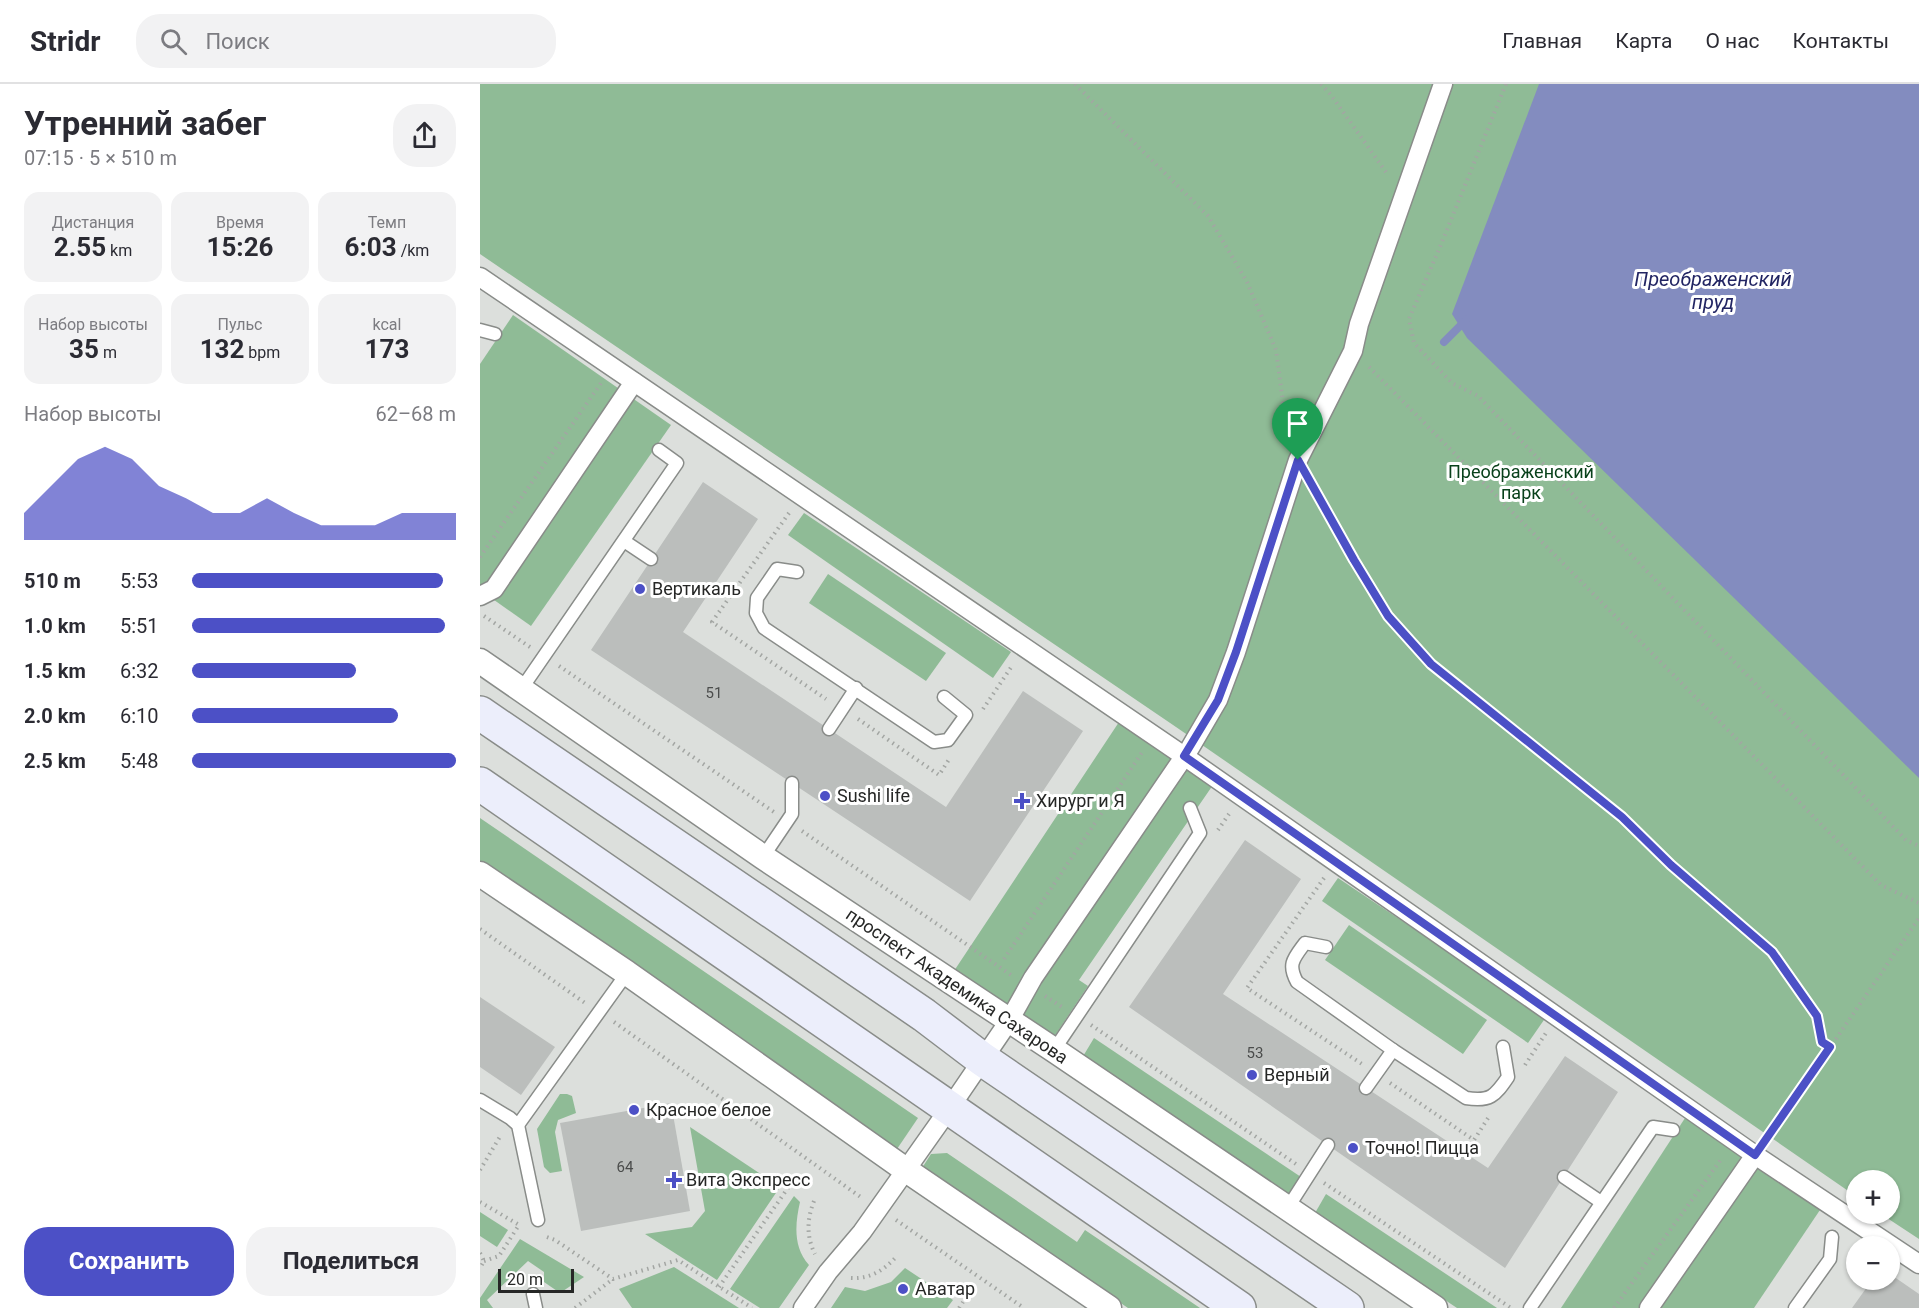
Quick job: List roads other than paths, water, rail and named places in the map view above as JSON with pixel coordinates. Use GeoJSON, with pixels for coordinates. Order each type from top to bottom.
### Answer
{"type":"FeatureCollection","features":[{"type":"Feature","properties":{"kind":"main road"},"geometry":{"type":"LineString","coordinates":[[480,713],[924,1015],[982,1059],[1347,1308]]}},
{"type":"Feature","properties":{"kind":"main road"},"geometry":{"type":"LineString","coordinates":[[480,784],[1239,1308]]}},
{"type":"Feature","properties":{"kind":"street"},"geometry":{"type":"LineString","coordinates":[[804,1308],[828,1272],[862,1232],[949,1109],[1009,1021],[1031,982],[1184,756],[1212,710],[1236,652],[1298,460],[1353,351],[1359,324],[1443,84]]}},
{"type":"Feature","properties":{"kind":"street"},"geometry":{"type":"LineString","coordinates":[[480,277],[1184,756],[1755,1155],[1919,1264]]}},
{"type":"Feature","properties":{"kind":"street"},"geometry":{"type":"LineString","coordinates":[[480,596],[494,589],[634,382]]}},
{"type":"Feature","properties":{"kind":"street","name":"проспект Академика Сахарова"},"geometry":{"type":"LineString","coordinates":[[480,661],[520,691],[764,857],[1435,1308]]}},
{"type":"Feature","properties":{"kind":"street"},"geometry":{"type":"LineString","coordinates":[[480,874],[1109,1308]]}},
{"type":"Feature","properties":{"kind":"street"},"geometry":{"type":"LineString","coordinates":[[1649,1308],[1755,1155]]}},
{"type":"Feature","properties":{"kind":"lane"},"geometry":{"type":"LineString","coordinates":[[480,330],[495,334]]}},
{"type":"Feature","properties":{"kind":"lane"},"geometry":{"type":"LineString","coordinates":[[520,691],[677,463],[659,450]]}},
{"type":"Feature","properties":{"kind":"lane"},"geometry":{"type":"LineString","coordinates":[[624,541],[651,559]]}},
{"type":"Feature","properties":{"kind":"lane"},"geometry":{"type":"LineString","coordinates":[[797,572],[777,569],[757,598],[756,613],[764,628],[934,742],[948,740],[966,715],[944,697]]}},
{"type":"Feature","properties":{"kind":"lane"},"geometry":{"type":"LineString","coordinates":[[829,729],[856,688]]}},
{"type":"Feature","properties":{"kind":"lane"},"geometry":{"type":"LineString","coordinates":[[764,857],[792,814],[792,783]]}},
{"type":"Feature","properties":{"kind":"lane"},"geometry":{"type":"LineString","coordinates":[[1054,1050],[1200,833],[1190,808]]}},
{"type":"Feature","properties":{"kind":"lane"},"geometry":{"type":"LineString","coordinates":[[1326,947],[1305,943],[1292,960],[1292,973],[1297,982],[1466,1098],[1480,1100],[1496,1094],[1509,1077],[1503,1047]]}},
{"type":"Feature","properties":{"kind":"lane"},"geometry":{"type":"LineString","coordinates":[[518,1125],[627,974]]}},
{"type":"Feature","properties":{"kind":"lane"},"geometry":{"type":"LineString","coordinates":[[1366,1088],[1393,1050]]}},
{"type":"Feature","properties":{"kind":"lane"},"geometry":{"type":"LineString","coordinates":[[480,1100],[518,1125],[538,1220]]}},
{"type":"Feature","properties":{"kind":"lane"},"geometry":{"type":"LineString","coordinates":[[1530,1308],[1653,1127],[1673,1130]]}},
{"type":"Feature","properties":{"kind":"lane"},"geometry":{"type":"LineString","coordinates":[[1287,1209],[1328,1145]]}},
{"type":"Feature","properties":{"kind":"lane"},"geometry":{"type":"LineString","coordinates":[[1564,1177],[1601,1202]]}},
{"type":"Feature","properties":{"kind":"lane"},"geometry":{"type":"LineString","coordinates":[[1795,1308],[1830,1259],[1832,1237]]}},
{"type":"Feature","properties":{"kind":"lane"},"geometry":{"type":"LineString","coordinates":[[533,1294],[536,1308]]}},
{"type":"Feature","properties":{"kind":"water","name":"Преображенский пруд"},"geometry":{"type":"Polygon","coordinates":[[[1539,84],[1919,84],[1919,778],[1467,338],[1452,314],[1539,84]]]}},
{"type":"Feature","properties":{"kind":"waterway"},"geometry":{"type":"LineString","coordinates":[[1444,342],[1466,320]]}},
{"type":"Feature","properties":{"kind":"place","name":"Вертикаль"},"geometry":{"type":"Point","coordinates":[640,589]}},
{"type":"Feature","properties":{"kind":"place","name":"Sushi life"},"geometry":{"type":"Point","coordinates":[825,796]}},
{"type":"Feature","properties":{"kind":"place","name":"Хирург и Я"},"geometry":{"type":"Point","coordinates":[1022,801]}},
{"type":"Feature","properties":{"kind":"place","name":"Верный"},"geometry":{"type":"Point","coordinates":[1252,1075]}},
{"type":"Feature","properties":{"kind":"place","name":"Красное белое"},"geometry":{"type":"Point","coordinates":[634,1110]}},
{"type":"Feature","properties":{"kind":"place","name":"Точно! Пицца"},"geometry":{"type":"Point","coordinates":[1353,1148]}},
{"type":"Feature","properties":{"kind":"place","name":"Вита Экспресс"},"geometry":{"type":"Point","coordinates":[674,1180]}},
{"type":"Feature","properties":{"kind":"place","name":"Аватар"},"geometry":{"type":"Point","coordinates":[903,1289]}},
{"type":"Feature","properties":{"kind":"park label","name":"Преображенский парк"},"geometry":{"type":"Point","coordinates":[1521,482]}}]}
